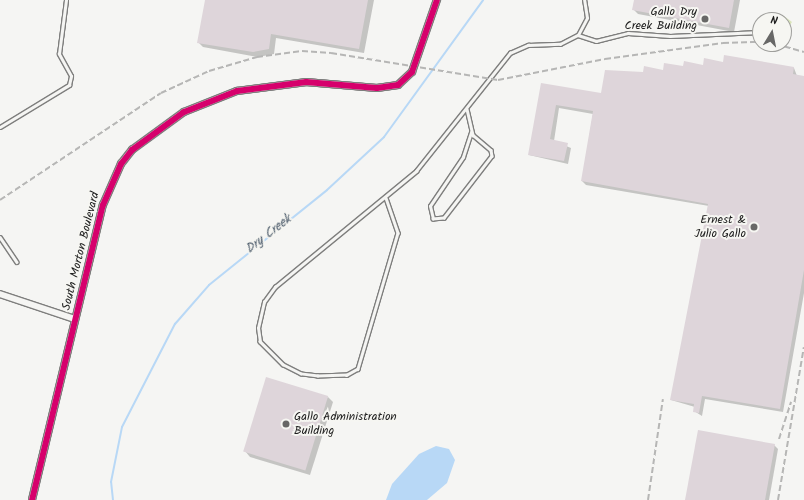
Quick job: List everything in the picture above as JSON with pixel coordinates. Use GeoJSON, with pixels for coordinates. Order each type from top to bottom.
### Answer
{"type":"FeatureCollection","features":[{"type":"Feature","properties":{"kind":"street","name":"South Morton Boulevard"},"geometry":{"type":"LineString","coordinates":[[32,500],[75,319],[110,187],[121,164],[145,139],[201,103],[255,87],[306,82],[377,88],[398,85],[412,72],[437,0]]}},
{"type":"Feature","properties":{"kind":"street"},"geometry":{"type":"LineString","coordinates":[[0,294],[18,303],[75,319]]}},
{"type":"Feature","properties":{"kind":"lane"},"geometry":{"type":"LineString","coordinates":[[0,127],[69,85],[71,76],[59,54],[66,0]]}},
{"type":"Feature","properties":{"kind":"lane"},"geometry":{"type":"LineString","coordinates":[[386,198],[398,233],[358,369],[347,375],[318,376],[301,374],[283,365],[260,342],[258,316],[264,302],[274,287],[386,198],[416,171],[467,108],[502,61],[519,48],[560,44],[578,35],[587,18],[584,0]]}},
{"type":"Feature","properties":{"kind":"lane"},"geometry":{"type":"LineString","coordinates":[[578,35],[596,41],[628,34],[670,36],[752,32]]}},
{"type":"Feature","properties":{"kind":"lane"},"geometry":{"type":"LineString","coordinates":[[467,108],[471,132],[463,157],[430,206],[433,219],[444,218],[492,156],[491,150],[471,132]]}},
{"type":"Feature","properties":{"kind":"lane"},"geometry":{"type":"LineString","coordinates":[[0,237],[17,262]]}},
{"type":"Feature","properties":{"kind":"water"},"geometry":{"type":"Polygon","coordinates":[[[436,446],[449,449],[455,460],[447,483],[427,500],[386,500],[392,484],[419,454],[436,446]]]}},
{"type":"Feature","properties":{"kind":"building"},"geometry":{"type":"Polygon","coordinates":[[[205,0],[368,0],[359,49],[271,34],[269,49],[253,52],[197,43],[205,0]]]}},
{"type":"Feature","properties":{"kind":"building","name":"Gallo Dry Creek Building"},"geometry":{"type":"Polygon","coordinates":[[[634,0],[734,0],[729,28],[632,10],[634,0]]]}},
{"type":"Feature","properties":{"kind":"building","name":"Ernest & Julio Gallo"},"geometry":{"type":"Polygon","coordinates":[[[724,55],[794,67],[793,74],[804,76],[804,270],[780,409],[702,396],[699,413],[693,412],[694,404],[670,400],[708,204],[581,181],[593,111],[556,105],[550,139],[568,143],[564,161],[528,155],[541,83],[601,93],[605,70],[643,72],[644,66],[663,70],[664,63],[683,66],[684,61],[703,65],[704,58],[723,62],[724,55]]]}},
{"type":"Feature","properties":{"kind":"building","name":"Gallo Administration Building"},"geometry":{"type":"Polygon","coordinates":[[[266,377],[328,396],[305,471],[243,452],[266,377]]]}},
{"type":"Feature","properties":{"kind":"building"},"geometry":{"type":"Polygon","coordinates":[[[698,430],[775,444],[765,500],[685,500],[698,430]]]}},
{"type":"Feature","properties":{"kind":"waterway","name":"Dry Creek"},"geometry":{"type":"LineString","coordinates":[[113,500],[111,482],[122,427],[175,324],[209,285],[327,190],[384,137],[483,0]]}},
{"type":"Feature","properties":{"kind":"railway"},"geometry":{"type":"LineString","coordinates":[[0,200],[161,93],[209,71],[257,57],[302,51],[331,53],[498,80],[605,59],[723,43],[752,42]]}},
{"type":"Feature","properties":{"kind":"railway"},"geometry":{"type":"LineString","coordinates":[[792,49],[804,52]]}},
{"type":"Feature","properties":{"kind":"railway"},"geometry":{"type":"LineString","coordinates":[[778,500],[804,347]]}},
{"type":"Feature","properties":{"kind":"railway"},"geometry":{"type":"LineString","coordinates":[[648,500],[663,399]]}},
{"type":"Feature","properties":{"kind":"railway"},"geometry":{"type":"LineString","coordinates":[[779,439],[791,402]]}},
{"type":"Feature","properties":{"kind":"cycle path"},"geometry":{"type":"LineString","coordinates":[[32,500],[103,205],[121,164],[132,150],[184,112],[237,91],[306,82],[377,88],[398,85],[412,72],[437,0]]}},
{"type":"Feature","properties":{"kind":"place","name":"Gallo Dry Creek Building"},"geometry":{"type":"Point","coordinates":[705,19]}},
{"type":"Feature","properties":{"kind":"place","name":"Ernest & Julio Gallo"},"geometry":{"type":"Point","coordinates":[754,227]}},
{"type":"Feature","properties":{"kind":"place","name":"Gallo Administration Building"},"geometry":{"type":"Point","coordinates":[286,424]}}]}
